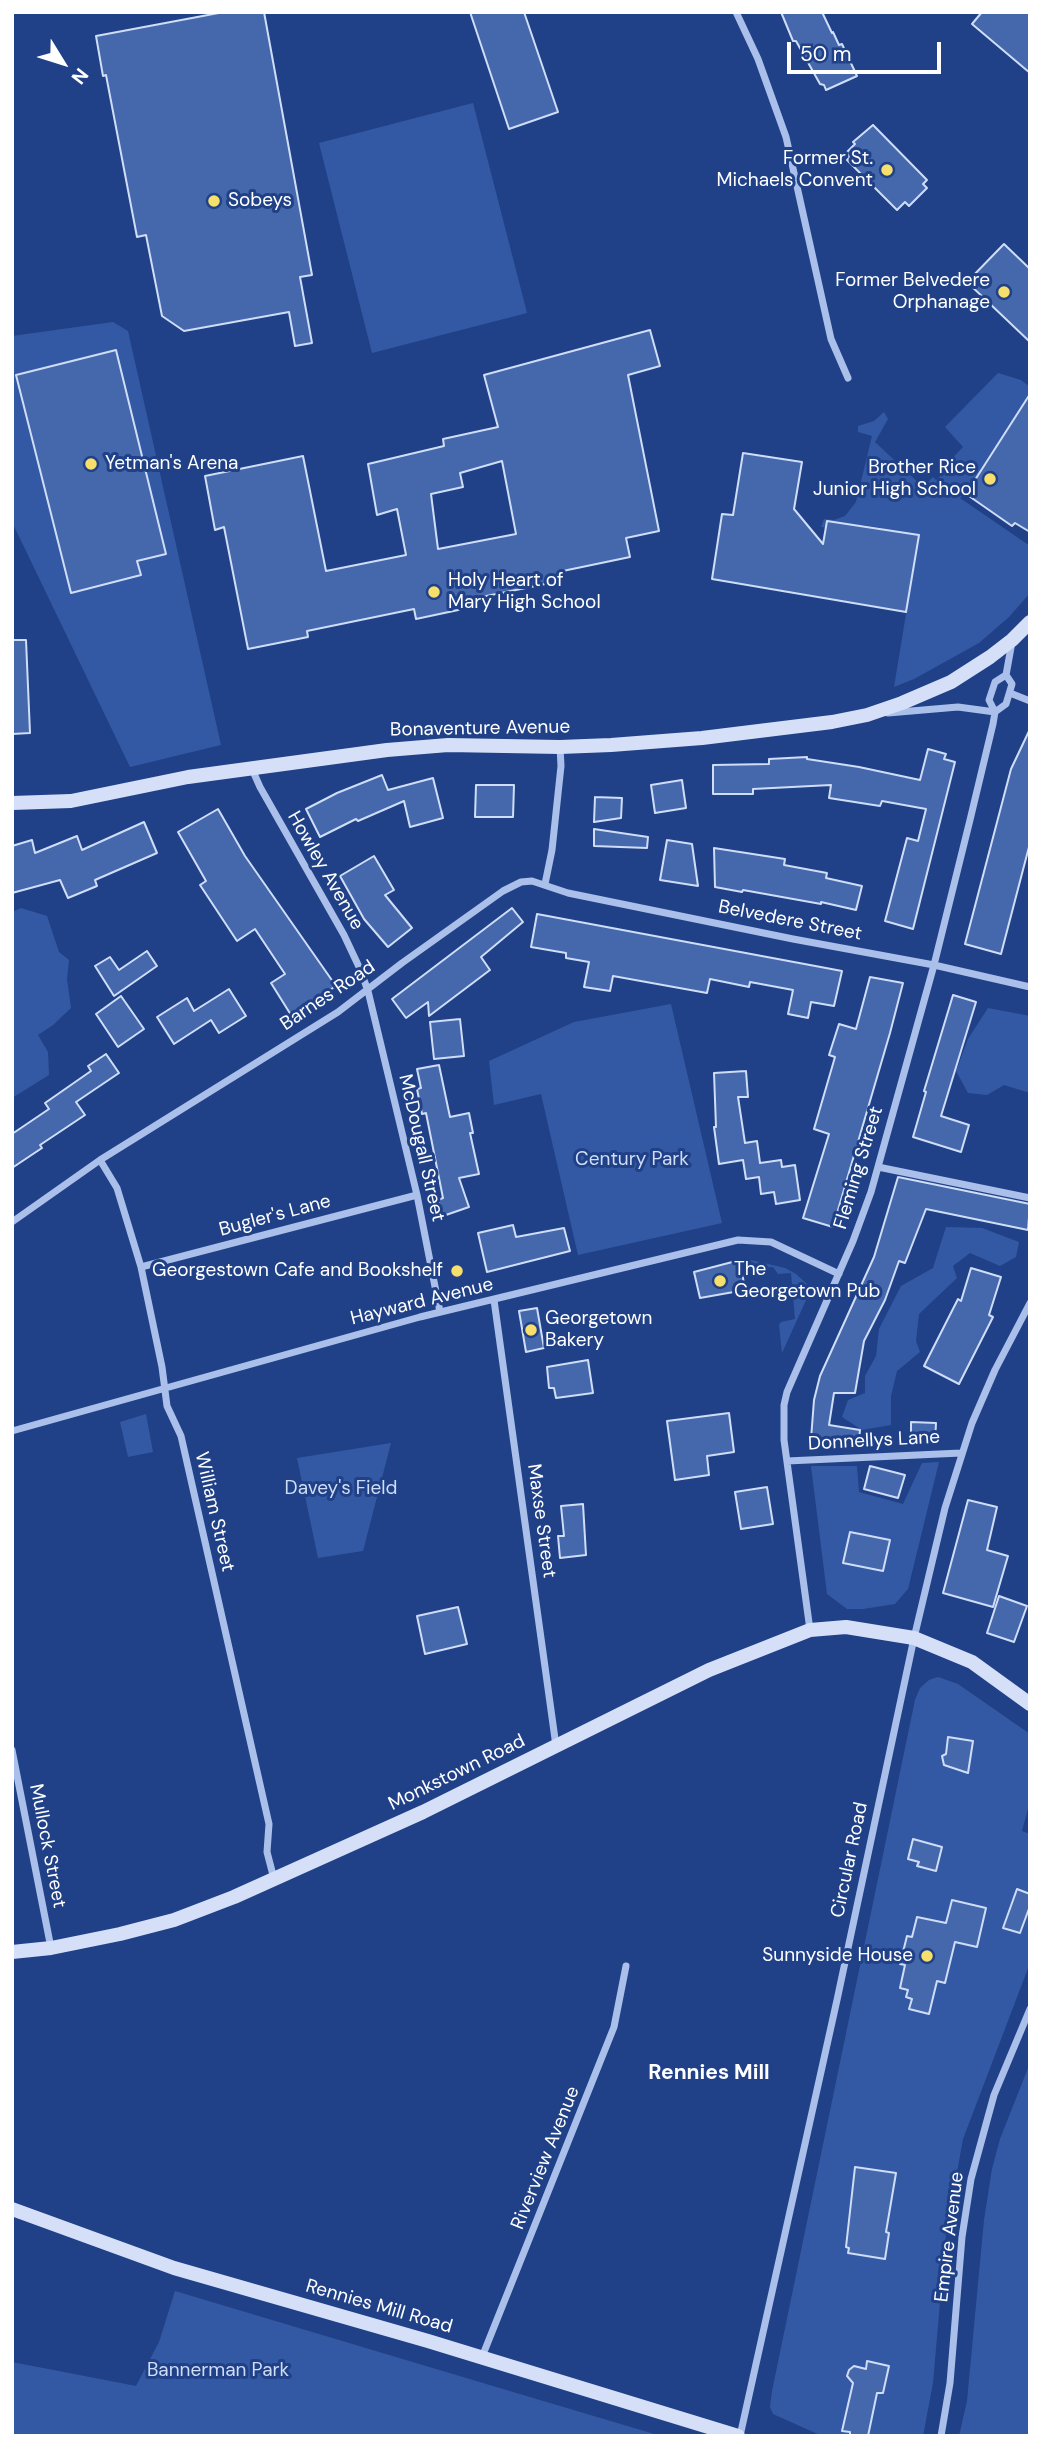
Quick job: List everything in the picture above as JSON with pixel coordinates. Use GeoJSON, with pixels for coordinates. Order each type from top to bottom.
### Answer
{"type":"FeatureCollection","features":[{"type":"Feature","properties":{"kind":"street"},"geometry":{"type":"LineString","coordinates":[[736,12],[758,59],[786,137],[831,339],[848,378]]}},
{"type":"Feature","properties":{"kind":"street","name":"Bonaventure Avenue"},"geometry":{"type":"LineString","coordinates":[[867,715],[951,681],[1012,640],[1030,622]]}},
{"type":"Feature","properties":{"kind":"street","name":"Fleming Street"},"geometry":{"type":"LineString","coordinates":[[995,712],[1006,704],[1010,693],[1012,684],[1006,676],[1012,640]]}},
{"type":"Feature","properties":{"kind":"street","name":"Fleming Street"},"geometry":{"type":"LineString","coordinates":[[810,1630],[783,1419],[787,1392],[864,1213],[934,965],[995,712],[989,699],[995,682],[1006,676]]}},
{"type":"Feature","properties":{"kind":"street"},"geometry":{"type":"LineString","coordinates":[[1010,693],[1030,701]]}},
{"type":"Feature","properties":{"kind":"street","name":"Bonaventure Avenue"},"geometry":{"type":"LineString","coordinates":[[12,803],[71,802],[188,777],[316,758],[448,745],[560,747],[702,738],[867,715],[958,707],[995,712]]}},
{"type":"Feature","properties":{"kind":"street"},"geometry":{"type":"LineString","coordinates":[[545,884],[555,826],[561,766],[560,747]]}},
{"type":"Feature","properties":{"kind":"street","name":"Howley Avenue"},"geometry":{"type":"LineString","coordinates":[[252,768],[260,788],[344,936],[368,991]]}},
{"type":"Feature","properties":{"kind":"street","name":"Barnes Road"},"geometry":{"type":"LineString","coordinates":[[12,1222],[100,1160],[338,1012],[503,891],[521,882],[545,884]]}},
{"type":"Feature","properties":{"kind":"street","name":"Belvedere Street"},"geometry":{"type":"LineString","coordinates":[[545,884],[568,893],[934,965],[1030,987]]}},
{"type":"Feature","properties":{"kind":"street","name":"McDougall Street"},"geometry":{"type":"LineString","coordinates":[[368,991],[417,1195],[440,1312]]}},
{"type":"Feature","properties":{"kind":"street","name":"William Street"},"geometry":{"type":"LineString","coordinates":[[100,1160],[117,1188],[141,1267],[169,1415],[181,1436],[269,1824],[267,1853],[274,1879]]}},
{"type":"Feature","properties":{"kind":"street"},"geometry":{"type":"LineString","coordinates":[[878,1167],[1030,1198]]}},
{"type":"Feature","properties":{"kind":"street","name":"Bugler's Lane"},"geometry":{"type":"LineString","coordinates":[[141,1267],[417,1195]]}},
{"type":"Feature","properties":{"kind":"street","name":"Hayward Avenue"},"geometry":{"type":"LineString","coordinates":[[12,1431],[440,1312],[741,1240],[771,1242],[839,1274]]}},
{"type":"Feature","properties":{"kind":"street","name":"Maxse Street"},"geometry":{"type":"LineString","coordinates":[[494,1300],[556,1746]]}},
{"type":"Feature","properties":{"kind":"street","name":"Circular Road"},"geometry":{"type":"LineString","coordinates":[[739,2436],[837,2000],[914,1638],[961,1453],[995,1370],[1030,1303]]}},
{"type":"Feature","properties":{"kind":"street","name":"Donnellys Lane"},"geometry":{"type":"LineString","coordinates":[[788,1461],[961,1453]]}},
{"type":"Feature","properties":{"kind":"street","name":"Monkstown Road"},"geometry":{"type":"LineString","coordinates":[[12,1952],[51,1948],[174,1920],[274,1879],[423,1812],[709,1670],[810,1630],[846,1627],[914,1638],[972,1662],[1030,1704]]}},
{"type":"Feature","properties":{"kind":"street","name":"Mullock Street"},"geometry":{"type":"LineString","coordinates":[[12,1750],[51,1948]]}},
{"type":"Feature","properties":{"kind":"street","name":"Riverview Avenue"},"geometry":{"type":"LineString","coordinates":[[482,2357],[614,2027],[626,1966]]}},
{"type":"Feature","properties":{"kind":"street","name":"Empire Avenue"},"geometry":{"type":"LineString","coordinates":[[941,2436],[950,2383],[962,2237],[971,2179],[994,2095],[1030,2009]]}},
{"type":"Feature","properties":{"kind":"street","name":"Rennies Mill Road"},"geometry":{"type":"LineString","coordinates":[[12,2208],[174,2268],[482,2357],[739,2436]]}},
{"type":"Feature","properties":{"kind":"green space"},"geometry":{"type":"Polygon","coordinates":[[[473,103],[527,313],[372,353],[319,143],[473,103]]]}},
{"type":"Feature","properties":{"kind":"green space"},"geometry":{"type":"Polygon","coordinates":[[[113,322],[128,331],[221,745],[130,767],[12,522],[12,336],[113,322]]]}},
{"type":"Feature","properties":{"kind":"green space"},"geometry":{"type":"Polygon","coordinates":[[[998,373],[1021,380],[1030,387],[1030,394],[966,494],[960,498],[1030,546],[1030,593],[1009,617],[979,643],[894,687],[919,535],[897,531],[896,537],[882,535],[882,528],[862,525],[860,530],[821,527],[824,519],[834,520],[845,516],[856,502],[872,436],[858,432],[858,426],[874,421],[884,412],[888,419],[875,442],[923,487],[933,477],[936,480],[950,467],[947,464],[963,447],[945,427],[998,373]]]}},
{"type":"Feature","properties":{"kind":"green space"},"geometry":{"type":"Polygon","coordinates":[[[21,908],[47,916],[59,952],[69,960],[67,979],[71,1008],[38,1035],[48,1052],[49,1075],[12,1098],[12,912],[21,908]]]}},
{"type":"Feature","properties":{"kind":"green space","name":"Century Park"},"geometry":{"type":"Polygon","coordinates":[[[671,1004],[722,1223],[578,1255],[541,1094],[494,1105],[489,1061],[574,1022],[671,1004]]]}},
{"type":"Feature","properties":{"kind":"green space"},"geometry":{"type":"Polygon","coordinates":[[[988,1008],[1030,1016],[1030,1093],[1004,1085],[987,1095],[968,1093],[956,1071],[968,1039],[988,1008]]]}},
{"type":"Feature","properties":{"kind":"green space"},"geometry":{"type":"Polygon","coordinates":[[[946,1227],[982,1228],[1019,1242],[1016,1257],[1000,1266],[970,1253],[953,1266],[957,1278],[919,1314],[916,1341],[920,1352],[897,1371],[891,1396],[891,1425],[862,1430],[842,1417],[848,1400],[865,1393],[865,1376],[876,1356],[879,1329],[901,1286],[933,1268],[946,1227]]]}},
{"type":"Feature","properties":{"kind":"green space"},"geometry":{"type":"Polygon","coordinates":[[[751,1260],[785,1268],[807,1284],[807,1298],[782,1353],[779,1325],[781,1322],[795,1319],[791,1273],[778,1274],[773,1267],[752,1268],[751,1260]]]}},
{"type":"Feature","properties":{"kind":"green space"},"geometry":{"type":"Polygon","coordinates":[[[146,1414],[153,1452],[128,1457],[120,1422],[146,1414]]]}},
{"type":"Feature","properties":{"kind":"green space","name":"Davey's Field"},"geometry":{"type":"Polygon","coordinates":[[[391,1443],[363,1551],[318,1558],[297,1458],[391,1443]]]}},
{"type":"Feature","properties":{"kind":"green space"},"geometry":{"type":"Polygon","coordinates":[[[939,1462],[908,1589],[895,1604],[847,1609],[827,1594],[811,1466],[857,1466],[859,1492],[903,1504],[922,1463],[939,1462]]]}},
{"type":"Feature","properties":{"kind":"green space"},"geometry":{"type":"Polygon","coordinates":[[[938,1677],[958,1684],[1030,1734],[1030,1801],[1022,1831],[1030,1834],[1030,1963],[963,2139],[946,2233],[933,2383],[923,2436],[822,2436],[773,2414],[770,2407],[772,2391],[915,1700],[920,1688],[929,1680],[938,1677]]]}},
{"type":"Feature","properties":{"kind":"green space"},"geometry":{"type":"Polygon","coordinates":[[[1030,2063],[1030,2436],[959,2436],[967,2401],[984,2220],[992,2169],[1000,2139],[1030,2063]]]}},
{"type":"Feature","properties":{"kind":"green space","name":"Bannerman Park"},"geometry":{"type":"Polygon","coordinates":[[[175,2291],[661,2436],[12,2436],[12,2362],[136,2386],[159,2342],[175,2291]]]}},
{"type":"Feature","properties":{"kind":"building","name":"Sobeys"},"geometry":{"type":"Polygon","coordinates":[[[224,12],[264,12],[312,275],[300,277],[312,343],[295,346],[289,312],[184,331],[162,316],[146,235],[137,237],[96,36],[224,12]]]}},
{"type":"Feature","properties":{"kind":"building"},"geometry":{"type":"Polygon","coordinates":[[[470,12],[524,12],[558,112],[509,129],[470,12]]]}},
{"type":"Feature","properties":{"kind":"building"},"geometry":{"type":"Polygon","coordinates":[[[781,12],[822,12],[839,45],[842,44],[857,76],[826,90],[796,41],[793,41],[781,12]]]}},
{"type":"Feature","properties":{"kind":"building"},"geometry":{"type":"Polygon","coordinates":[[[982,12],[1030,12],[1030,73],[972,24],[982,12]]]}},
{"type":"Feature","properties":{"kind":"building","name":"Former St. Michaels Convent"},"geometry":{"type":"Polygon","coordinates":[[[873,125],[927,180],[923,184],[927,188],[909,206],[905,202],[897,210],[847,160],[850,157],[846,153],[855,144],[853,142],[873,125]]]}},
{"type":"Feature","properties":{"kind":"building","name":"Former Belvedere Orphanage"},"geometry":{"type":"Polygon","coordinates":[[[1004,244],[1030,269],[1030,342],[967,282],[1004,244]]]}},
{"type":"Feature","properties":{"kind":"building"},"geometry":{"type":"Polygon","coordinates":[[[650,330],[660,366],[628,375],[659,531],[626,538],[630,557],[558,572],[560,581],[462,601],[463,609],[416,619],[414,609],[307,631],[308,637],[248,649],[224,527],[215,530],[205,476],[303,456],[326,571],[406,555],[397,509],[377,515],[368,464],[444,446],[443,439],[498,427],[484,375],[650,330]],[[502,461],[460,473],[463,487],[431,494],[438,549],[516,534],[502,461]]]}},
{"type":"Feature","properties":{"kind":"building","name":"Yetman's Arena"},"geometry":{"type":"Polygon","coordinates":[[[116,350],[166,554],[137,561],[141,575],[71,593],[16,375],[116,350]]]}},
{"type":"Feature","properties":{"kind":"building"},"geometry":{"type":"Polygon","coordinates":[[[1030,394],[1030,532],[1015,523],[1012,526],[966,494],[1030,394]]]}},
{"type":"Feature","properties":{"kind":"building"},"geometry":{"type":"Polygon","coordinates":[[[743,453],[802,462],[794,509],[823,544],[827,521],[919,535],[906,612],[712,579],[722,514],[733,515],[743,453]]]}},
{"type":"Feature","properties":{"kind":"building"},"geometry":{"type":"Polygon","coordinates":[[[12,640],[26,640],[30,733],[12,734],[12,640]]]}},
{"type":"Feature","properties":{"kind":"building"},"geometry":{"type":"Polygon","coordinates":[[[1030,729],[1030,843],[1001,954],[965,944],[1011,769],[1030,729]]]}},
{"type":"Feature","properties":{"kind":"building"},"geometry":{"type":"Polygon","coordinates":[[[928,749],[946,754],[944,759],[955,762],[913,929],[885,921],[907,838],[918,841],[926,809],[882,801],[880,806],[829,798],[831,785],[753,789],[753,794],[713,794],[713,765],[769,764],[769,759],[807,757],[920,780],[928,749]]]}},
{"type":"Feature","properties":{"kind":"building"},"geometry":{"type":"Polygon","coordinates":[[[382,775],[388,790],[433,778],[443,818],[410,827],[404,801],[358,821],[356,819],[320,837],[306,809],[382,775]]]}},
{"type":"Feature","properties":{"kind":"building"},"geometry":{"type":"Polygon","coordinates":[[[682,780],[686,808],[655,813],[651,785],[682,780]]]}},
{"type":"Feature","properties":{"kind":"building"},"geometry":{"type":"Polygon","coordinates":[[[476,785],[514,785],[513,817],[475,817],[476,785]]]}},
{"type":"Feature","properties":{"kind":"building"},"geometry":{"type":"Polygon","coordinates":[[[595,797],[622,798],[621,818],[594,822],[595,797]]]}},
{"type":"Feature","properties":{"kind":"building"},"geometry":{"type":"Polygon","coordinates":[[[218,809],[245,856],[336,986],[291,1015],[271,983],[285,974],[255,929],[237,941],[200,885],[206,881],[178,832],[218,809]]]}},
{"type":"Feature","properties":{"kind":"building"},"geometry":{"type":"Polygon","coordinates":[[[144,822],[157,853],[95,880],[97,886],[68,898],[60,880],[12,893],[12,846],[32,840],[35,853],[77,836],[82,850],[144,822]]]}},
{"type":"Feature","properties":{"kind":"building"},"geometry":{"type":"Polygon","coordinates":[[[594,829],[648,837],[647,848],[594,846],[594,829]]]}},
{"type":"Feature","properties":{"kind":"building"},"geometry":{"type":"Polygon","coordinates":[[[667,840],[692,844],[698,886],[660,880],[667,840]]]}},
{"type":"Feature","properties":{"kind":"building"},"geometry":{"type":"Polygon","coordinates":[[[714,848],[785,859],[784,865],[827,873],[826,878],[862,886],[856,910],[821,902],[715,887],[714,848]]]}},
{"type":"Feature","properties":{"kind":"building"},"geometry":{"type":"Polygon","coordinates":[[[374,856],[394,890],[385,895],[412,928],[388,947],[364,919],[340,876],[374,856]]]}},
{"type":"Feature","properties":{"kind":"building"},"geometry":{"type":"Polygon","coordinates":[[[512,908],[523,922],[481,957],[490,970],[429,1016],[428,1002],[406,1018],[392,999],[512,908]]]}},
{"type":"Feature","properties":{"kind":"building"},"geometry":{"type":"Polygon","coordinates":[[[537,914],[842,971],[834,1006],[811,1002],[808,1018],[788,1014],[793,990],[750,982],[749,987],[710,979],[707,993],[613,976],[610,991],[584,987],[589,962],[566,958],[566,953],[531,947],[537,914]]]}},
{"type":"Feature","properties":{"kind":"building"},"geometry":{"type":"Polygon","coordinates":[[[147,951],[157,966],[114,996],[95,966],[110,957],[119,970],[147,951]]]}},
{"type":"Feature","properties":{"kind":"building"},"geometry":{"type":"Polygon","coordinates":[[[870,977],[903,983],[833,1227],[803,1218],[829,1134],[814,1129],[835,1057],[829,1055],[839,1024],[856,1029],[870,977]]]}},
{"type":"Feature","properties":{"kind":"building"},"geometry":{"type":"Polygon","coordinates":[[[229,989],[246,1016],[219,1033],[211,1020],[174,1044],[157,1017],[187,998],[194,1011],[229,989]]]}},
{"type":"Feature","properties":{"kind":"building"},"geometry":{"type":"Polygon","coordinates":[[[953,995],[976,1002],[941,1116],[969,1125],[961,1152],[913,1137],[953,995]]]}},
{"type":"Feature","properties":{"kind":"building"},"geometry":{"type":"Polygon","coordinates":[[[121,996],[144,1029],[118,1047],[96,1014],[121,996]]]}},
{"type":"Feature","properties":{"kind":"building"},"geometry":{"type":"Polygon","coordinates":[[[460,1019],[464,1056],[434,1059],[430,1022],[460,1019]]]}},
{"type":"Feature","properties":{"kind":"building"},"geometry":{"type":"Polygon","coordinates":[[[106,1054],[119,1073],[76,1102],[85,1115],[40,1145],[42,1148],[12,1168],[12,1134],[49,1109],[45,1103],[91,1071],[88,1066],[106,1054]]]}},
{"type":"Feature","properties":{"kind":"building"},"geometry":{"type":"Polygon","coordinates":[[[439,1065],[450,1117],[469,1113],[473,1133],[470,1133],[479,1174],[459,1178],[469,1207],[443,1216],[438,1200],[443,1198],[426,1113],[422,1114],[417,1089],[421,1088],[417,1069],[439,1065]]]}},
{"type":"Feature","properties":{"kind":"building"},"geometry":{"type":"Polygon","coordinates":[[[746,1071],[748,1097],[738,1097],[745,1143],[757,1141],[760,1163],[781,1160],[782,1167],[795,1165],[800,1200],[776,1204],[774,1192],[761,1194],[759,1177],[746,1179],[743,1160],[719,1164],[714,1127],[714,1073],[746,1071]]]}},
{"type":"Feature","properties":{"kind":"building"},"geometry":{"type":"Polygon","coordinates":[[[898,1177],[1030,1204],[1028,1230],[926,1209],[905,1263],[899,1261],[885,1300],[864,1341],[855,1393],[834,1393],[829,1425],[860,1430],[859,1440],[811,1439],[814,1400],[820,1376],[874,1257],[898,1177]]]}},
{"type":"Feature","properties":{"kind":"building"},"geometry":{"type":"Polygon","coordinates":[[[513,1225],[516,1237],[564,1228],[570,1251],[487,1272],[478,1233],[513,1225]]]}},
{"type":"Feature","properties":{"kind":"building","name":"The Georgetown Pub"},"geometry":{"type":"Polygon","coordinates":[[[740,1260],[745,1290],[700,1298],[694,1272],[740,1260]]]}},
{"type":"Feature","properties":{"kind":"building"},"geometry":{"type":"Polygon","coordinates":[[[971,1268],[1001,1277],[989,1315],[993,1317],[959,1384],[924,1366],[958,1299],[961,1301],[971,1268]]]}},
{"type":"Feature","properties":{"kind":"building","name":"Georgetown Bakery"},"geometry":{"type":"Polygon","coordinates":[[[537,1308],[544,1348],[526,1352],[519,1311],[537,1308]]]}},
{"type":"Feature","properties":{"kind":"building"},"geometry":{"type":"Polygon","coordinates":[[[588,1360],[593,1393],[556,1398],[554,1388],[549,1388],[547,1367],[588,1360]]]}},
{"type":"Feature","properties":{"kind":"building"},"geometry":{"type":"Polygon","coordinates":[[[729,1413],[734,1452],[707,1456],[709,1475],[675,1480],[667,1421],[729,1413]]]}},
{"type":"Feature","properties":{"kind":"building"},"geometry":{"type":"Polygon","coordinates":[[[911,1422],[936,1423],[935,1442],[911,1441],[911,1422]]]}},
{"type":"Feature","properties":{"kind":"building"},"geometry":{"type":"Polygon","coordinates":[[[870,1466],[905,1475],[898,1498],[864,1489],[870,1466]]]}},
{"type":"Feature","properties":{"kind":"building"},"geometry":{"type":"Polygon","coordinates":[[[767,1487],[773,1524],[741,1529],[735,1492],[767,1487]]]}},
{"type":"Feature","properties":{"kind":"building"},"geometry":{"type":"Polygon","coordinates":[[[968,1500],[997,1507],[987,1550],[1008,1556],[993,1607],[943,1593],[968,1500]]]}},
{"type":"Feature","properties":{"kind":"building"},"geometry":{"type":"Polygon","coordinates":[[[583,1504],[586,1555],[560,1558],[558,1536],[564,1536],[561,1506],[583,1504]]]}},
{"type":"Feature","properties":{"kind":"building"},"geometry":{"type":"Polygon","coordinates":[[[850,1532],[890,1540],[883,1571],[843,1563],[850,1532]]]}},
{"type":"Feature","properties":{"kind":"building"},"geometry":{"type":"Polygon","coordinates":[[[999,1596],[1027,1606],[1014,1642],[987,1633],[999,1596]]]}},
{"type":"Feature","properties":{"kind":"building"},"geometry":{"type":"Polygon","coordinates":[[[458,1607],[467,1644],[425,1654],[417,1616],[458,1607]]]}},
{"type":"Feature","properties":{"kind":"building"},"geometry":{"type":"Polygon","coordinates":[[[948,1737],[973,1741],[968,1773],[944,1765],[942,1756],[946,1754],[948,1737]]]}},
{"type":"Feature","properties":{"kind":"building"},"geometry":{"type":"Polygon","coordinates":[[[913,1839],[942,1847],[936,1871],[917,1866],[919,1862],[908,1859],[913,1839]]]}},
{"type":"Feature","properties":{"kind":"building"},"geometry":{"type":"Polygon","coordinates":[[[1017,1889],[1030,1894],[1030,1906],[1020,1933],[1003,1928],[1017,1889]]]}},
{"type":"Feature","properties":{"kind":"building","name":"Sunnyside House"},"geometry":{"type":"Polygon","coordinates":[[[952,1900],[986,1908],[977,1947],[955,1942],[945,1983],[937,1981],[929,2014],[909,2009],[912,1999],[906,1997],[908,1990],[900,1988],[905,1965],[900,1964],[907,1936],[912,1937],[917,1917],[946,1923],[952,1900]]]}},
{"type":"Feature","properties":{"kind":"building"},"geometry":{"type":"Polygon","coordinates":[[[855,2167],[896,2173],[886,2232],[889,2233],[885,2259],[848,2253],[849,2248],[846,2247],[855,2167]]]}},
{"type":"Feature","properties":{"kind":"building"},"geometry":{"type":"Polygon","coordinates":[[[867,2361],[889,2366],[883,2393],[877,2393],[868,2436],[850,2436],[850,2432],[842,2431],[853,2383],[847,2376],[854,2366],[866,2369],[867,2361]]]}},
{"type":"Feature","properties":{"kind":"place","name":"Former St. Michaels Convent"},"geometry":{"type":"Point","coordinates":[887,170]}},
{"type":"Feature","properties":{"kind":"place","name":"Sobeys"},"geometry":{"type":"Point","coordinates":[214,201]}},
{"type":"Feature","properties":{"kind":"place","name":"Former Belvedere Orphanage"},"geometry":{"type":"Point","coordinates":[1004,292]}},
{"type":"Feature","properties":{"kind":"place","name":"Yetman's Arena"},"geometry":{"type":"Point","coordinates":[91,464]}},
{"type":"Feature","properties":{"kind":"place","name":"Brother Rice Junior High School"},"geometry":{"type":"Point","coordinates":[990,479]}},
{"type":"Feature","properties":{"kind":"place","name":"Holy Heart of Mary High School"},"geometry":{"type":"Point","coordinates":[434,592]}},
{"type":"Feature","properties":{"kind":"place","name":"Georgestown Cafe and Bookshelf"},"geometry":{"type":"Point","coordinates":[457,1271]}},
{"type":"Feature","properties":{"kind":"place","name":"The Georgetown Pub"},"geometry":{"type":"Point","coordinates":[720,1281]}},
{"type":"Feature","properties":{"kind":"place","name":"Georgetown Bakery"},"geometry":{"type":"Point","coordinates":[531,1330]}},
{"type":"Feature","properties":{"kind":"place","name":"Sunnyside House"},"geometry":{"type":"Point","coordinates":[927,1956]}},
{"type":"Feature","properties":{"kind":"district","name":"Rennies Mill"},"geometry":{"type":"Point","coordinates":[709,2073]}}]}
